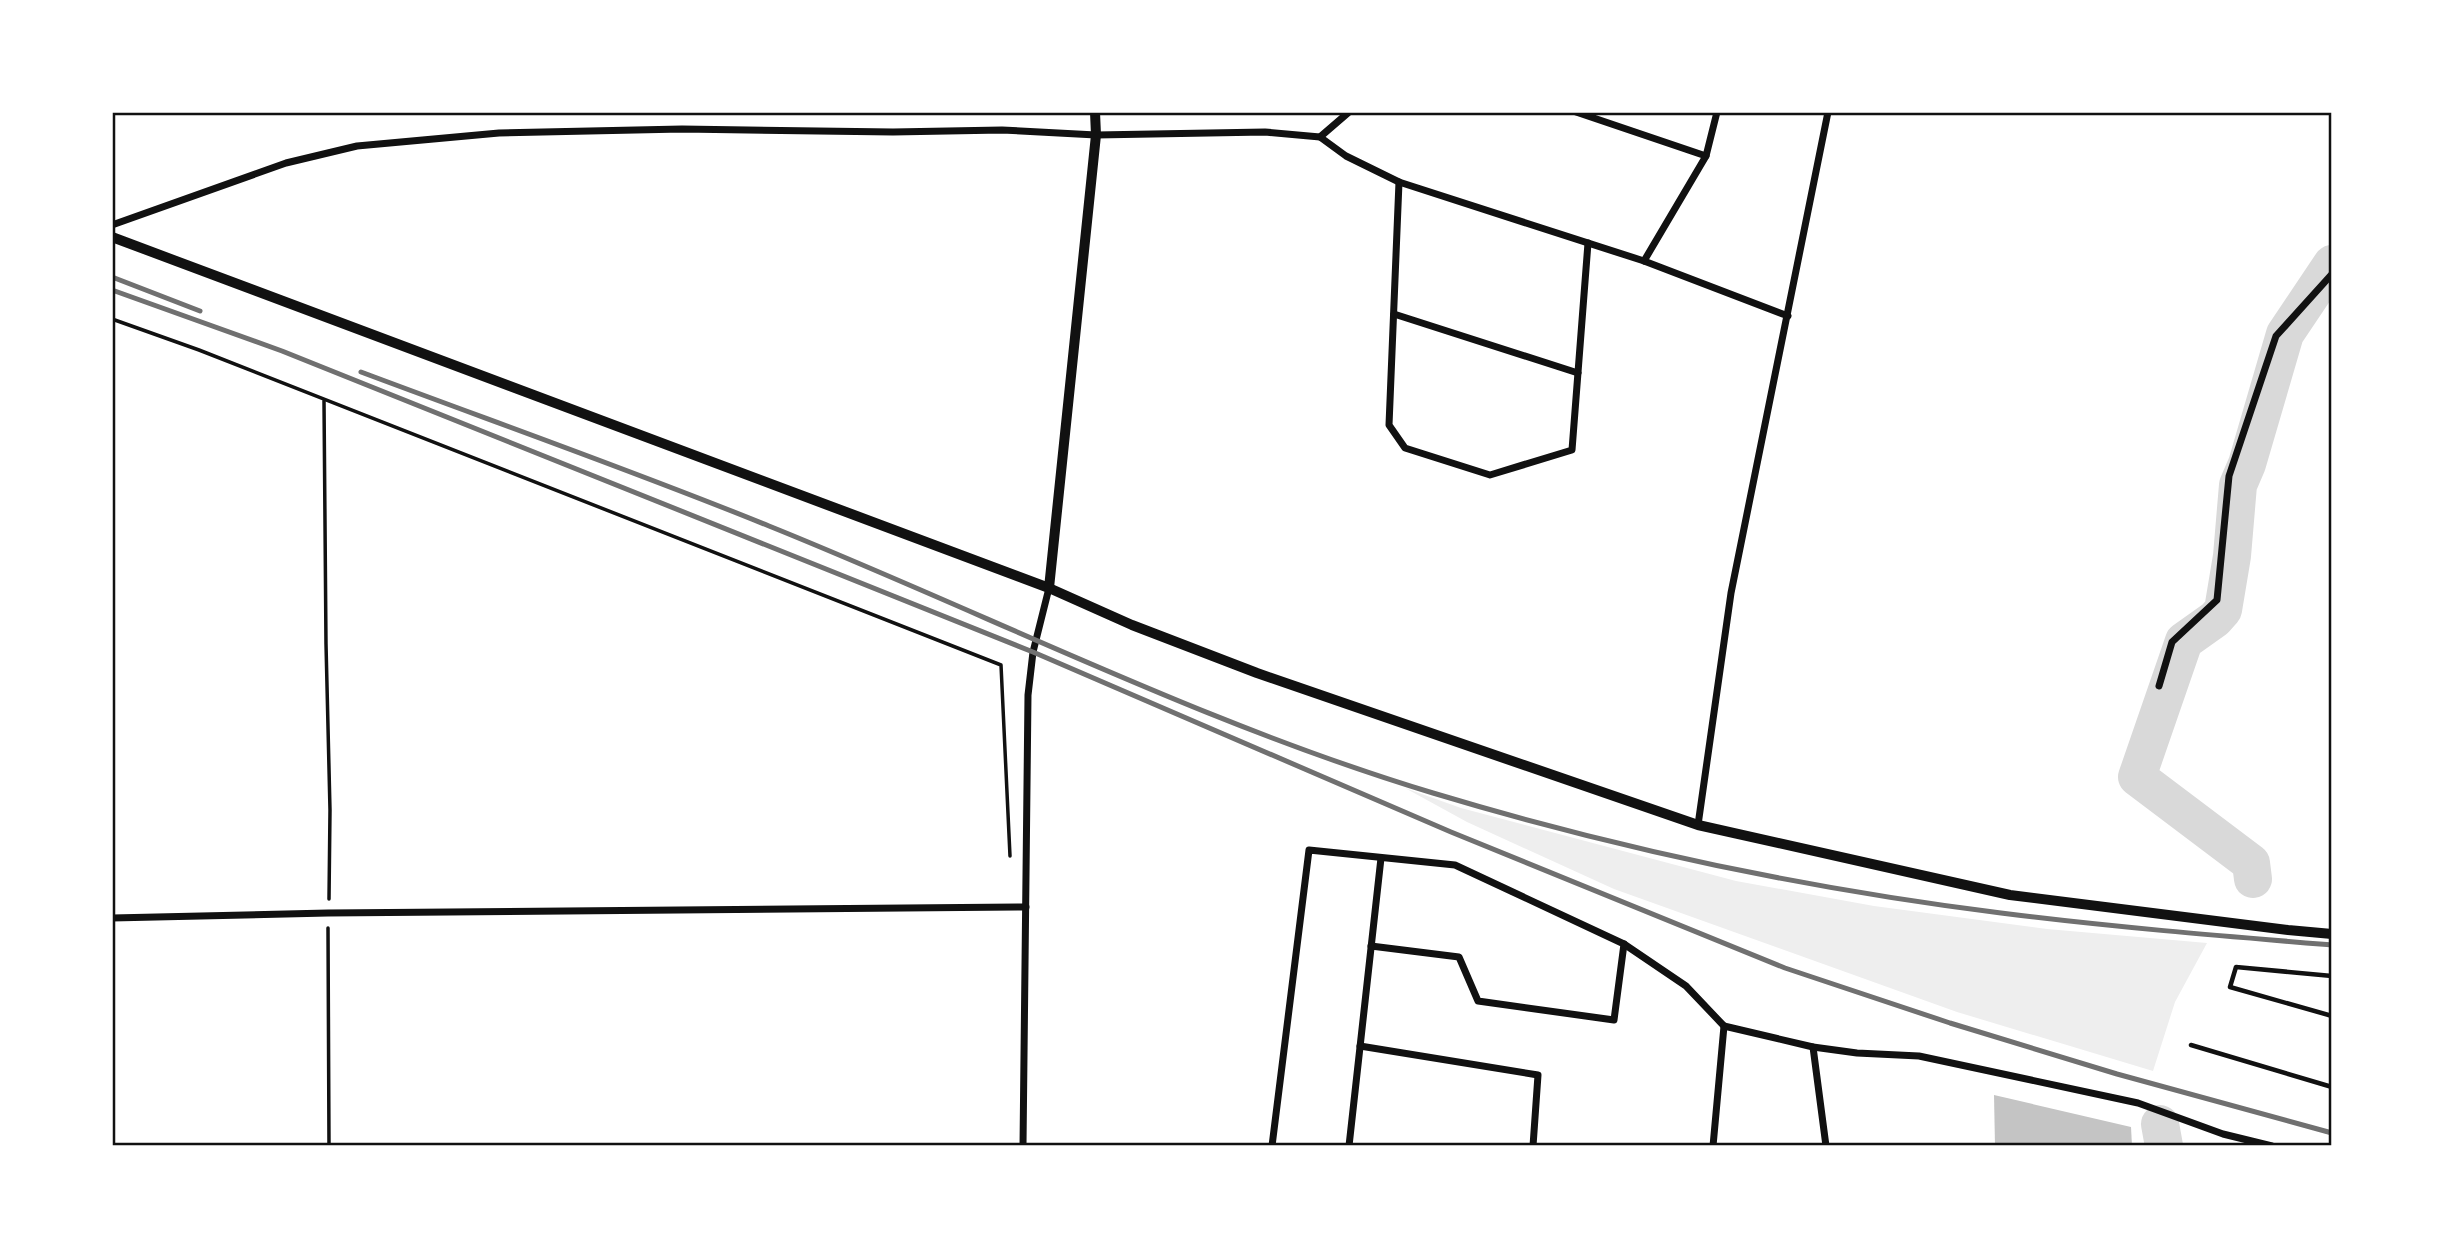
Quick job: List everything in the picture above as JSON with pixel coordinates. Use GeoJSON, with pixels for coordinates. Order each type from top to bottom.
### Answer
{"type":"FeatureCollection","features":[{"type":"Feature","properties":{"kind":"street"},"geometry":{"type":"LineString","coordinates":[[1023,1146],[1028,695],[1033,652],[1049,588],[1096,135],[1095,112]]}},
{"type":"Feature","properties":{"kind":"street"},"geometry":{"type":"LineString","coordinates":[[1320,137],[1349,112]]}},
{"type":"Feature","properties":{"kind":"street"},"geometry":{"type":"LineString","coordinates":[[1576,112],[1706,156]]}},
{"type":"Feature","properties":{"kind":"street"},"geometry":{"type":"LineString","coordinates":[[1644,261],[1706,156],[1717,112]]}},
{"type":"Feature","properties":{"kind":"street"},"geometry":{"type":"LineString","coordinates":[[1698,825],[1731,593],[1828,112]]}},
{"type":"Feature","properties":{"kind":"street"},"geometry":{"type":"LineString","coordinates":[[112,225],[286,163],[357,146],[499,133],[682,129],[893,132],[1002,130],[1096,135],[1265,132],[1320,137],[1346,156],[1399,182],[1644,261],[1787,316]]}},
{"type":"Feature","properties":{"kind":"street"},"geometry":{"type":"LineString","coordinates":[[1399,182],[1389,425],[1405,448],[1490,475],[1572,450],[1588,243]]}},
{"type":"Feature","properties":{"kind":"street"},"geometry":{"type":"LineString","coordinates":[[112,237],[1049,588],[1132,625],[1258,673],[1698,825],[2010,895],[2288,930],[2332,933]]}},
{"type":"Feature","properties":{"kind":"street"},"geometry":{"type":"LineString","coordinates":[[2159,686],[2172,642],[2217,600],[2229,476],[2276,336],[2332,274]]}},
{"type":"Feature","properties":{"kind":"street"},"geometry":{"type":"LineString","coordinates":[[1394,314],[1578,373]]}},
{"type":"Feature","properties":{"kind":"street"},"geometry":{"type":"LineString","coordinates":[[1272,1146],[1309,850],[1455,865],[1624,944],[1686,986],[1724,1026],[1813,1047],[1929,1058],[2138,1104],[2223,1134],[2272,1146]]}},
{"type":"Feature","properties":{"kind":"street"},"geometry":{"type":"LineString","coordinates":[[1349,1146],[1381,858]]}},
{"type":"Feature","properties":{"kind":"street"},"geometry":{"type":"LineString","coordinates":[[112,918],[1026,907]]}},
{"type":"Feature","properties":{"kind":"street"},"geometry":{"type":"LineString","coordinates":[[1371,946],[1459,957],[1478,1001],[1614,1020],[1624,944]]}},
{"type":"Feature","properties":{"kind":"street"},"geometry":{"type":"LineString","coordinates":[[1713,1146],[1724,1026]]}},
{"type":"Feature","properties":{"kind":"street"},"geometry":{"type":"LineString","coordinates":[[1360,1046],[1538,1075],[1533,1146]]}},
{"type":"Feature","properties":{"kind":"street"},"geometry":{"type":"LineString","coordinates":[[1813,1047],[1826,1146]]}},
{"type":"Feature","properties":{"kind":"lane"},"geometry":{"type":"LineString","coordinates":[[2332,976],[2236,967],[2230,987],[2332,1016]]}},
{"type":"Feature","properties":{"kind":"lane"},"geometry":{"type":"LineString","coordinates":[[2191,1045],[2332,1087]]}},
{"type":"Feature","properties":{"kind":"path"},"geometry":{"type":"LineString","coordinates":[[112,318],[1001,665],[1010,866]]}},
{"type":"Feature","properties":{"kind":"path"},"geometry":{"type":"LineString","coordinates":[[324,401],[330,810],[329,1146]]}},
{"type":"Feature","properties":{"kind":"shaded area"},"geometry":{"type":"Polygon","coordinates":[[[1405,788],[1461,808],[1736,881],[1874,906],[2047,929],[2207,943],[2175,1002],[2153,1071],[1957,1012],[1614,889],[1467,822],[1405,788]]]}},
{"type":"Feature","properties":{"kind":"building"},"geometry":{"type":"Polygon","coordinates":[[[1994,1095],[2131,1127],[2132,1146],[1995,1146],[1994,1095]]]}},
{"type":"Feature","properties":{"kind":"waterway"},"geometry":{"type":"LineString","coordinates":[[2253,879],[2251,863],[2137,777],[2184,641],[2223,610],[2232,556],[2238,485],[2247,464],[2285,334],[2332,264]]}},
{"type":"Feature","properties":{"kind":"waterway"},"geometry":{"type":"LineString","coordinates":[[2160,1124],[2164,1146]]}},
{"type":"Feature","properties":{"kind":"railway"},"geometry":{"type":"LineString","coordinates":[[112,277],[200,311]]}},
{"type":"Feature","properties":{"kind":"railway"},"geometry":{"type":"LineString","coordinates":[[112,290],[282,351],[1033,652],[1451,832],[1785,968],[1950,1023],[2117,1074],[2332,1133]]}},
{"type":"Feature","properties":{"kind":"railway"},"geometry":{"type":"LineString","coordinates":[[361,372],[769,526],[1264,735],[1433,793],[1644,849],[1857,892],[2042,918],[2332,945]]}}]}
